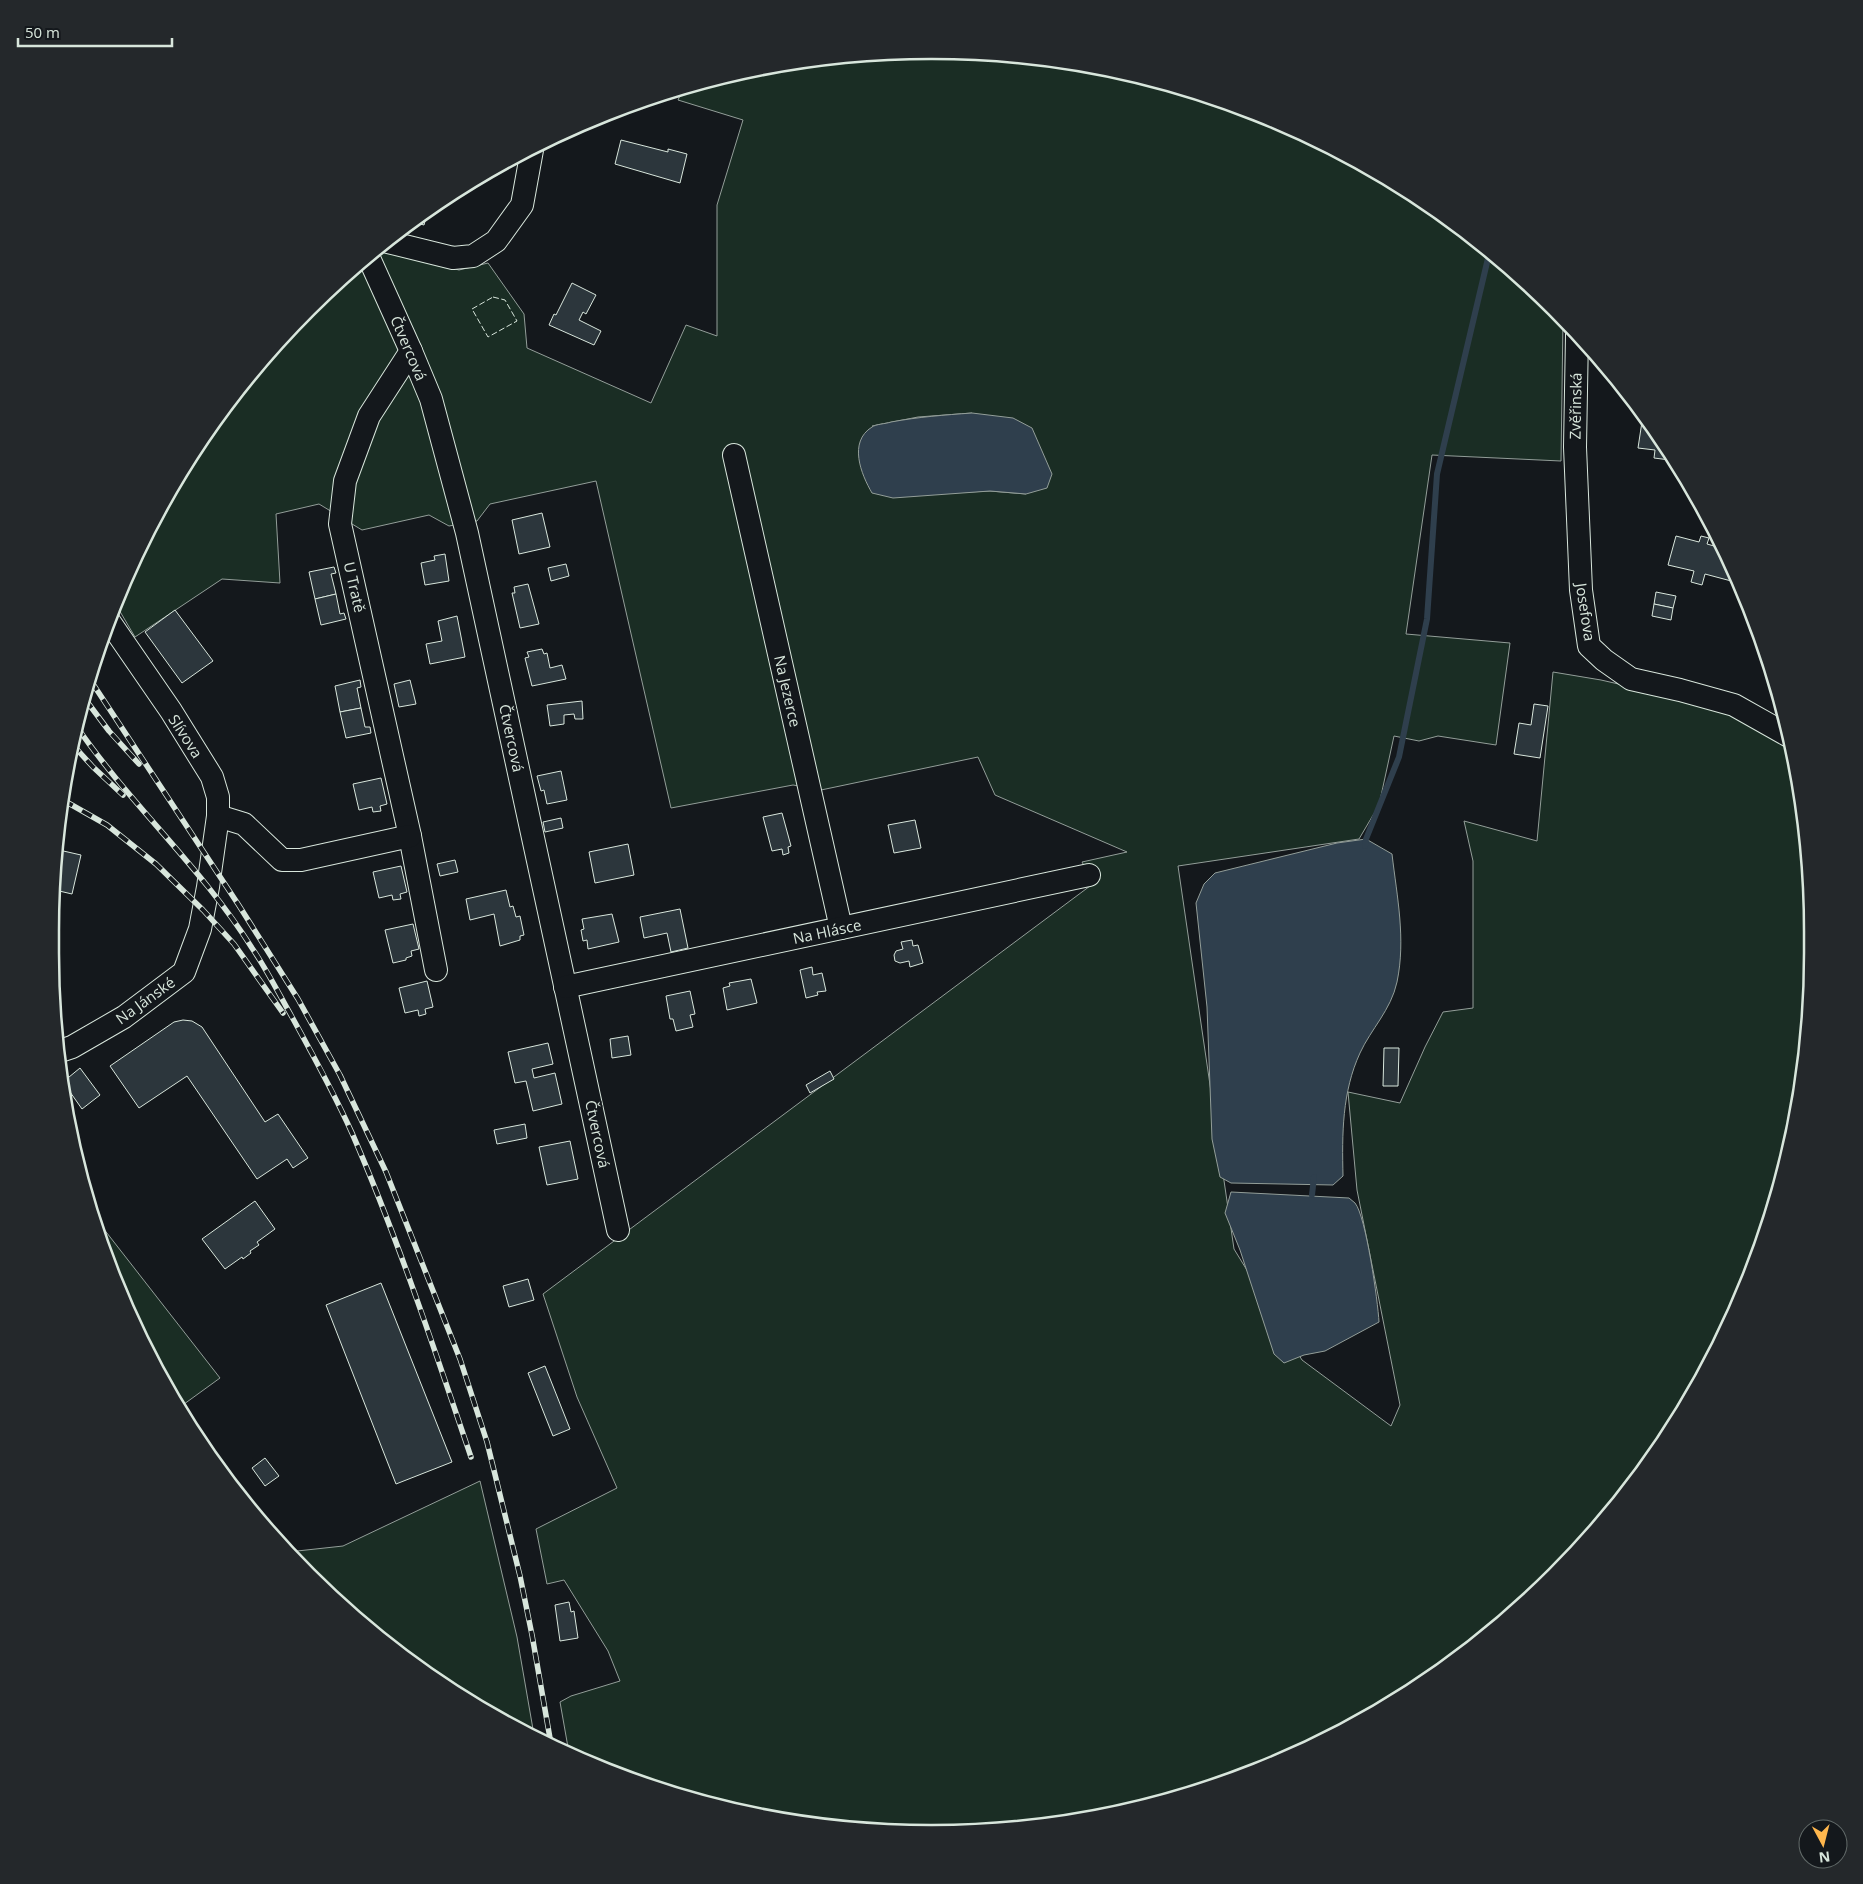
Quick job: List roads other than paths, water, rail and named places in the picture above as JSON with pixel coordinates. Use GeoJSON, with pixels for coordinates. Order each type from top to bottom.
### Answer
{"type":"FeatureCollection","features":[{"type":"Feature","properties":{"kind":"street"},"geometry":{"type":"LineString","coordinates":[[394,244],[452,258],[473,256],[496,241],[522,204],[531,157]]}},
{"type":"Feature","properties":{"kind":"street","name":"Čtvercová"},"geometry":{"type":"LineString","coordinates":[[371,263],[412,351],[431,399],[468,533],[618,1230]]}},
{"type":"Feature","properties":{"kind":"street","name":"Zvěřinská"},"geometry":{"type":"LineString","coordinates":[[1574,447],[1576,343]]}},
{"type":"Feature","properties":{"kind":"street","name":"U Tratě"},"geometry":{"type":"LineString","coordinates":[[412,351],[369,416],[345,481],[340,524],[410,836],[436,970]]}},
{"type":"Feature","properties":{"kind":"street","name":"Josefova"},"geometry":{"type":"LineString","coordinates":[[1574,447],[1581,590],[1589,646],[1604,660],[1632,679],[1734,705],[1781,731]]}},
{"type":"Feature","properties":{"kind":"street","name":"Na Jezerce"},"geometry":{"type":"LineString","coordinates":[[734,455],[841,928]]}},
{"type":"Feature","properties":{"kind":"street","name":"Slívova"},"geometry":{"type":"LineString","coordinates":[[114,628],[212,777],[218,797],[218,816],[212,864]]}},
{"type":"Feature","properties":{"kind":"street"},"geometry":{"type":"LineString","coordinates":[[218,816],[244,824],[282,860],[301,860],[410,836]]}},
{"type":"Feature","properties":{"kind":"street","name":"Na Jánské"},"geometry":{"type":"LineString","coordinates":[[64,1049],[124,1017],[184,972],[200,929],[212,864]]}},
{"type":"Feature","properties":{"kind":"street","name":"Na Hlásce"},"geometry":{"type":"LineString","coordinates":[[565,987],[1089,875]]}},
{"type":"Feature","properties":{"kind":"water"},"geometry":{"type":"Polygon","coordinates":[[[972,413],[1013,418],[1032,428],[1052,474],[1047,488],[1026,494],[990,491],[893,498],[872,493],[861,468],[859,449],[860,441],[872,427],[911,419],[972,413]]]}},
{"type":"Feature","properties":{"kind":"water"},"geometry":{"type":"Polygon","coordinates":[[[1366,839],[1392,854],[1400,918],[1400,966],[1390,1002],[1360,1053],[1354,1068],[1344,1113],[1343,1176],[1333,1185],[1231,1183],[1220,1177],[1212,1139],[1207,1007],[1196,903],[1204,884],[1215,873],[1337,843],[1366,839]]]}},
{"type":"Feature","properties":{"kind":"water"},"geometry":{"type":"Polygon","coordinates":[[[1231,1192],[1349,1198],[1354,1202],[1359,1211],[1367,1241],[1379,1322],[1325,1351],[1304,1355],[1284,1363],[1274,1354],[1240,1250],[1225,1213],[1231,1192]]]}},
{"type":"Feature","properties":{"kind":"waterway"},"geometry":{"type":"LineString","coordinates":[[1365,846],[1366,839],[1399,757],[1427,619],[1437,474],[1488,259]]}},
{"type":"Feature","properties":{"kind":"waterway"},"geometry":{"type":"LineString","coordinates":[[1312,1195],[1314,1177]]}},
{"type":"Feature","properties":{"kind":"railway"},"geometry":{"type":"LineString","coordinates":[[94,686],[238,904],[298,999],[340,1075],[386,1172],[460,1359],[487,1442],[520,1576],[550,1737]]}},
{"type":"Feature","properties":{"kind":"railway"},"geometry":{"type":"LineString","coordinates":[[89,704],[109,731],[139,764]]}},
{"type":"Feature","properties":{"kind":"railway"},"geometry":{"type":"LineString","coordinates":[[82,734],[120,783],[189,863],[232,919],[263,965],[315,1060],[352,1133],[385,1213],[471,1457]]}},
{"type":"Feature","properties":{"kind":"railway"},"geometry":{"type":"LineString","coordinates":[[78,751],[123,795]]}},
{"type":"Feature","properties":{"kind":"railway"},"geometry":{"type":"LineString","coordinates":[[69,803],[107,825],[156,864],[203,910],[234,944],[283,1013]]}}]}
